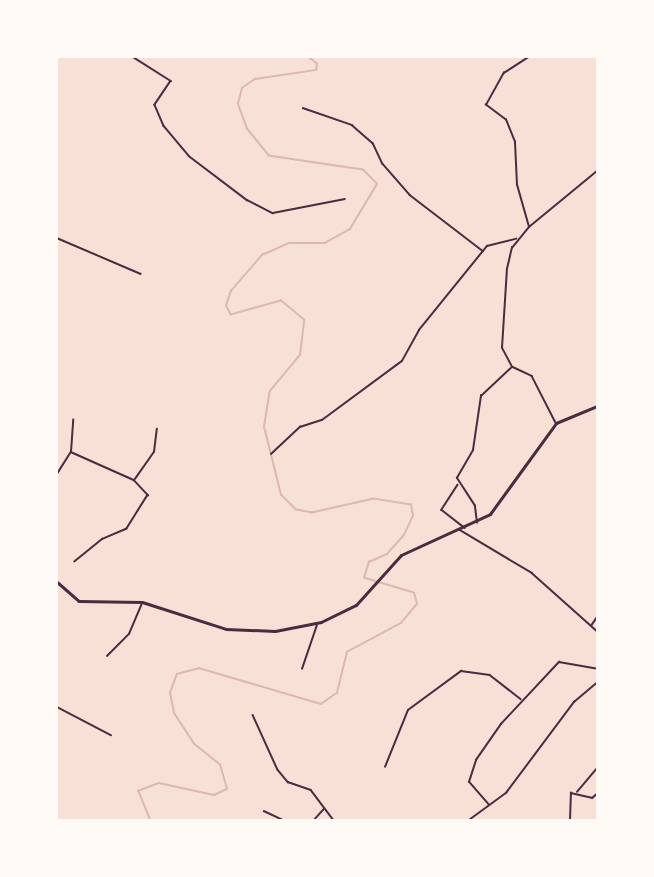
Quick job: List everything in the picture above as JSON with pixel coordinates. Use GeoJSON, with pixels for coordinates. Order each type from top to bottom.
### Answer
{"type":"FeatureCollection","features":[{"type":"Feature","properties":{"kind":"highway"},"geometry":{"type":"LineString","coordinates":[[57,582],[79,601],[142,602],[236,630],[275,631],[316,623],[356,605],[382,573],[405,553],[477,523],[498,506],[556,423],[597,406]]}},
{"type":"Feature","properties":{"kind":"street"},"geometry":{"type":"LineString","coordinates":[[133,57],[171,81],[155,105],[164,126],[189,156],[247,200],[273,213],[345,199]]}},
{"type":"Feature","properties":{"kind":"street"},"geometry":{"type":"LineString","coordinates":[[529,57],[504,73],[486,105],[506,120],[515,142],[517,185],[529,227]]}},
{"type":"Feature","properties":{"kind":"street"},"geometry":{"type":"LineString","coordinates":[[303,108],[352,126],[373,143],[383,164],[410,195],[483,252]]}},
{"type":"Feature","properties":{"kind":"street"},"geometry":{"type":"LineString","coordinates":[[556,423],[532,376],[512,367],[502,348],[507,269],[518,239],[529,227],[597,171]]}},
{"type":"Feature","properties":{"kind":"street"},"geometry":{"type":"LineString","coordinates":[[57,238],[141,274]]}},
{"type":"Feature","properties":{"kind":"street"},"geometry":{"type":"LineString","coordinates":[[271,454],[300,428],[322,420],[402,361],[419,330],[492,242],[518,239]]}},
{"type":"Feature","properties":{"kind":"street"},"geometry":{"type":"LineString","coordinates":[[465,528],[442,510],[458,485],[473,450],[479,398],[512,367]]}},
{"type":"Feature","properties":{"kind":"street"},"geometry":{"type":"LineString","coordinates":[[57,474],[71,453],[73,420]]}},
{"type":"Feature","properties":{"kind":"street"},"geometry":{"type":"LineString","coordinates":[[134,480],[154,452],[157,429]]}},
{"type":"Feature","properties":{"kind":"street"},"geometry":{"type":"LineString","coordinates":[[71,453],[134,480],[148,495],[131,524],[75,562]]}},
{"type":"Feature","properties":{"kind":"street"},"geometry":{"type":"LineString","coordinates":[[458,485],[475,506],[477,523]]}},
{"type":"Feature","properties":{"kind":"street"},"geometry":{"type":"LineString","coordinates":[[460,530],[532,573],[597,631]]}},
{"type":"Feature","properties":{"kind":"street"},"geometry":{"type":"LineString","coordinates":[[107,656],[138,621],[142,602]]}},
{"type":"Feature","properties":{"kind":"street"},"geometry":{"type":"LineString","coordinates":[[591,626],[597,617]]}},
{"type":"Feature","properties":{"kind":"street"},"geometry":{"type":"LineString","coordinates":[[302,669],[315,642],[316,623]]}},
{"type":"Feature","properties":{"kind":"street"},"geometry":{"type":"LineString","coordinates":[[489,805],[469,785],[473,766],[522,699],[559,662],[597,669]]}},
{"type":"Feature","properties":{"kind":"street"},"geometry":{"type":"LineString","coordinates":[[385,767],[408,710],[458,673],[490,675],[522,699]]}},
{"type":"Feature","properties":{"kind":"street"},"geometry":{"type":"LineString","coordinates":[[469,820],[510,789],[574,702],[597,683]]}},
{"type":"Feature","properties":{"kind":"street"},"geometry":{"type":"LineString","coordinates":[[57,707],[111,735]]}},
{"type":"Feature","properties":{"kind":"street"},"geometry":{"type":"LineString","coordinates":[[254,715],[278,770],[288,782],[311,790],[334,820]]}},
{"type":"Feature","properties":{"kind":"street"},"geometry":{"type":"LineString","coordinates":[[570,820],[569,798],[597,768]]}},
{"type":"Feature","properties":{"kind":"street"},"geometry":{"type":"LineString","coordinates":[[576,792],[592,798],[597,794]]}},
{"type":"Feature","properties":{"kind":"street"},"geometry":{"type":"LineString","coordinates":[[315,820],[324,808]]}},
{"type":"Feature","properties":{"kind":"street"},"geometry":{"type":"LineString","coordinates":[[264,811],[283,820]]}},
{"type":"Feature","properties":{"kind":"waterway"},"geometry":{"type":"LineString","coordinates":[[150,820],[138,791],[159,783],[214,795],[227,789],[220,765],[194,744],[174,713],[170,693],[177,674],[199,668],[321,704],[337,693],[347,652],[401,623],[417,604],[414,593],[364,578],[369,562],[387,554],[404,535],[413,516],[411,505],[374,499],[312,513],[296,510],[281,495],[264,427],[270,391],[300,355],[304,320],[281,301],[231,315],[226,306],[231,291],[262,255],[289,243],[325,243],[350,229],[377,184],[363,170],[269,156],[247,129],[238,104],[242,88],[255,79],[316,70],[317,64],[308,57]]}}]}
